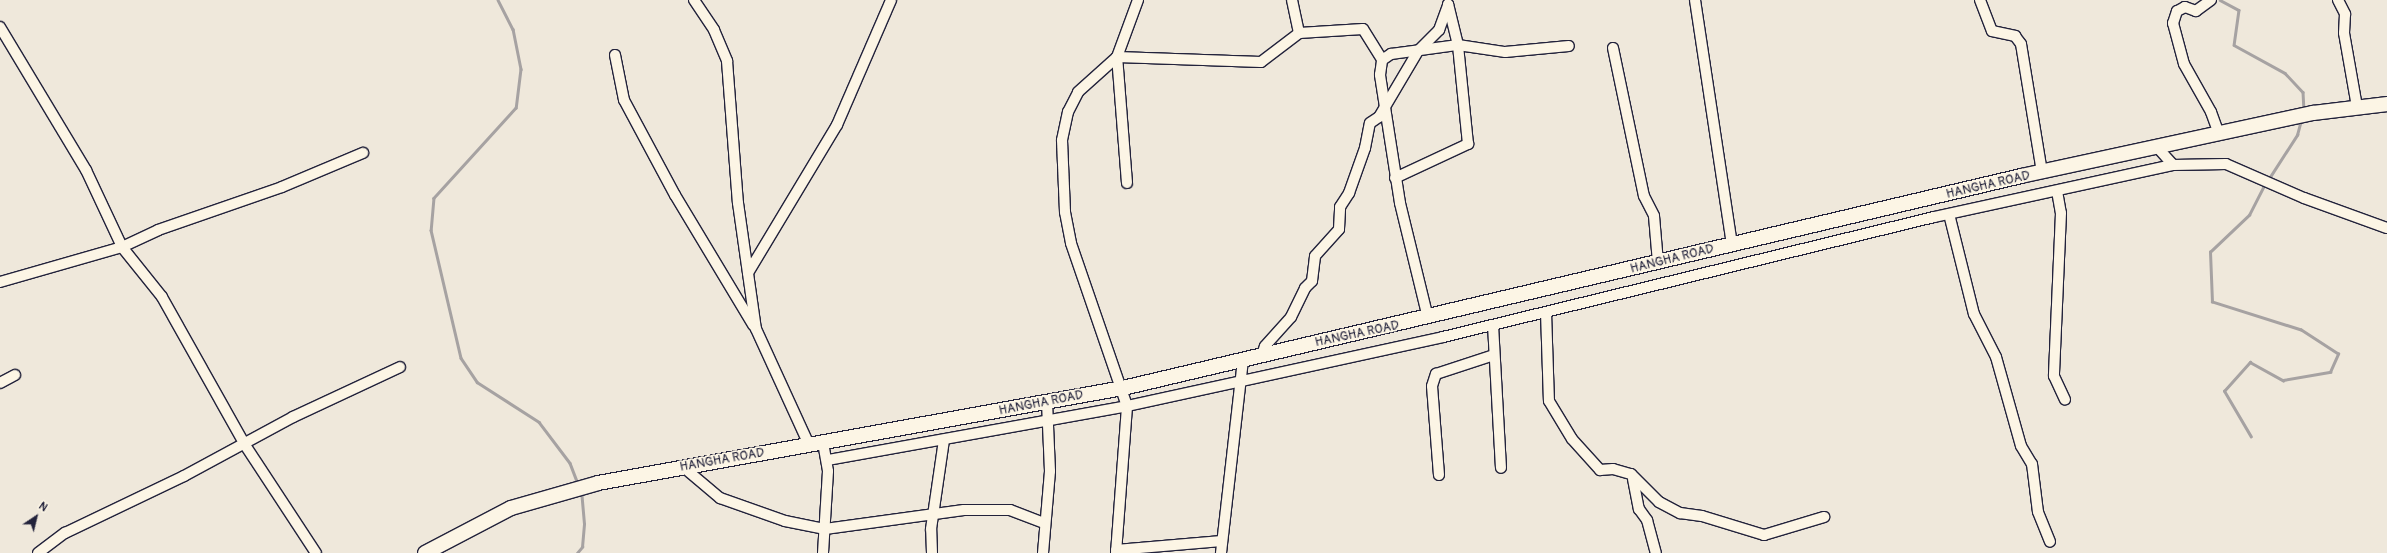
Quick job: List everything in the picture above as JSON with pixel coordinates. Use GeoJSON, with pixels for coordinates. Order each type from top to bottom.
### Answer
{"type":"FeatureCollection","features":[{"type":"Feature","properties":{"kind":"highway","name":"HANGHA ROAD"},"geometry":{"type":"LineString","coordinates":[[425,553],[511,508],[565,491],[598,483],[682,466],[816,444],[1123,388],[1262,354],[1428,318],[2042,172],[2219,134],[2294,116],[2387,104]]}},
{"type":"Feature","properties":{"kind":"street"},"geometry":{"type":"LineString","coordinates":[[694,0],[714,30],[728,60],[738,203],[756,329]]}},
{"type":"Feature","properties":{"kind":"street"},"geometry":{"type":"LineString","coordinates":[[748,273],[837,125],[892,0]]}},
{"type":"Feature","properties":{"kind":"street"},"geometry":{"type":"LineString","coordinates":[[1127,183],[1117,57],[1138,0]]}},
{"type":"Feature","properties":{"kind":"street"},"geometry":{"type":"LineString","coordinates":[[1292,0],[1299,33]]}},
{"type":"Feature","properties":{"kind":"street"},"geometry":{"type":"LineString","coordinates":[[1694,0],[1732,245]]}},
{"type":"Feature","properties":{"kind":"street"},"geometry":{"type":"LineString","coordinates":[[1980,0],[1992,31],[2015,36],[2021,44],[2042,172]]}},
{"type":"Feature","properties":{"kind":"street"},"geometry":{"type":"LineString","coordinates":[[2210,0],[2196,11],[2185,7],[2177,11],[2173,23],[2184,64],[2211,112],[2219,134]]}},
{"type":"Feature","properties":{"kind":"street"},"geometry":{"type":"LineString","coordinates":[[2338,0],[2345,14],[2344,33],[2357,107]]}},
{"type":"Feature","properties":{"kind":"street"},"geometry":{"type":"LineString","coordinates":[[1395,178],[1468,144],[1458,45],[1448,3]]}},
{"type":"Feature","properties":{"kind":"street"},"geometry":{"type":"LineString","coordinates":[[1262,354],[1265,346],[1291,317],[1305,288],[1312,281],[1315,256],[1339,229],[1340,207],[1349,193],[1363,154],[1366,134],[1418,51],[1438,30],[1448,3]]}},
{"type":"Feature","properties":{"kind":"street"},"geometry":{"type":"LineString","coordinates":[[0,27],[86,170],[122,248],[162,297],[245,445],[316,553]]}},
{"type":"Feature","properties":{"kind":"street"},"geometry":{"type":"LineString","coordinates":[[1222,541],[1116,552],[1127,406],[1123,388],[1071,242],[1065,212],[1062,140],[1068,112],[1078,92],[1117,57],[1261,62],[1299,33],[1362,29],[1382,60],[1380,76],[1386,104],[1395,178],[1428,318]]}},
{"type":"Feature","properties":{"kind":"street"},"geometry":{"type":"LineString","coordinates":[[1382,60],[1391,54],[1458,45],[1505,52],[1569,46]]}},
{"type":"Feature","properties":{"kind":"street"},"geometry":{"type":"LineString","coordinates":[[1613,48],[1644,196],[1654,216],[1658,263]]}},
{"type":"Feature","properties":{"kind":"street"},"geometry":{"type":"LineString","coordinates":[[615,55],[624,100],[675,195],[756,329],[816,444],[828,460],[823,553]]}},
{"type":"Feature","properties":{"kind":"street"},"geometry":{"type":"LineString","coordinates":[[2157,147],[2173,166]]}},
{"type":"Feature","properties":{"kind":"street"},"geometry":{"type":"LineString","coordinates":[[0,282],[122,248],[158,230],[282,187],[363,153]]}},
{"type":"Feature","properties":{"kind":"street"},"geometry":{"type":"LineString","coordinates":[[828,460],[1127,406],[1240,379],[1493,325],[1949,214],[2173,166],[2226,164],[2260,176],[2276,184],[2387,228]]}},
{"type":"Feature","properties":{"kind":"street"},"geometry":{"type":"LineString","coordinates":[[2057,191],[2061,213],[2054,376],[2065,400]]}},
{"type":"Feature","properties":{"kind":"street"},"geometry":{"type":"LineString","coordinates":[[1949,214],[1974,314],[1996,357],[2021,446],[2032,464],[2038,512],[2050,542]]}},
{"type":"Feature","properties":{"kind":"street"},"geometry":{"type":"LineString","coordinates":[[1546,312],[1549,401],[1555,416],[1600,470],[1613,469],[1633,477],[1658,502],[1680,514],[1702,516],[1764,535],[1824,517]]}},
{"type":"Feature","properties":{"kind":"street"},"geometry":{"type":"LineString","coordinates":[[1493,325],[1501,468]]}},
{"type":"Feature","properties":{"kind":"street"},"geometry":{"type":"LineString","coordinates":[[1439,474],[1432,386],[1436,374],[1494,355]]}},
{"type":"Feature","properties":{"kind":"street"},"geometry":{"type":"LineString","coordinates":[[1221,553],[1243,359]]}},
{"type":"Feature","properties":{"kind":"street"},"geometry":{"type":"LineString","coordinates":[[38,553],[65,533],[245,445],[293,417],[400,368]]}},
{"type":"Feature","properties":{"kind":"street"},"geometry":{"type":"LineString","coordinates":[[0,383],[15,375]]}},
{"type":"Feature","properties":{"kind":"street"},"geometry":{"type":"LineString","coordinates":[[1043,553],[1044,523],[1050,471],[1049,419],[1047,402]]}},
{"type":"Feature","properties":{"kind":"street"},"geometry":{"type":"LineString","coordinates":[[932,553],[934,514],[944,440]]}},
{"type":"Feature","properties":{"kind":"street"},"geometry":{"type":"LineString","coordinates":[[682,466],[720,498],[785,521],[825,529],[964,510],[1010,510],[1044,523]]}},
{"type":"Feature","properties":{"kind":"street"},"geometry":{"type":"LineString","coordinates":[[1633,477],[1639,509],[1647,520],[1656,553]]}},
{"type":"Feature","properties":{"kind":"waterway"},"geometry":{"type":"LineString","coordinates":[[498,0],[513,29],[521,69],[516,108],[434,198],[431,230],[461,358],[477,382],[539,422],[570,463],[578,484]]}},
{"type":"Feature","properties":{"kind":"waterway"},"geometry":{"type":"LineString","coordinates":[[2220,0],[2239,10],[2234,45],[2285,73],[2303,92],[2304,109]]}},
{"type":"Feature","properties":{"kind":"waterway"},"geometry":{"type":"LineString","coordinates":[[2268,180],[2297,135],[2301,120]]}},
{"type":"Feature","properties":{"kind":"waterway"},"geometry":{"type":"LineString","coordinates":[[2251,437],[2224,391],[2250,362],[2283,380],[2330,372],[2338,354],[2301,330],[2212,302],[2210,252],[2249,215],[2265,183]]}},
{"type":"Feature","properties":{"kind":"waterway"},"geometry":{"type":"LineString","coordinates":[[577,553],[582,547],[584,524],[581,492]]}}]}
